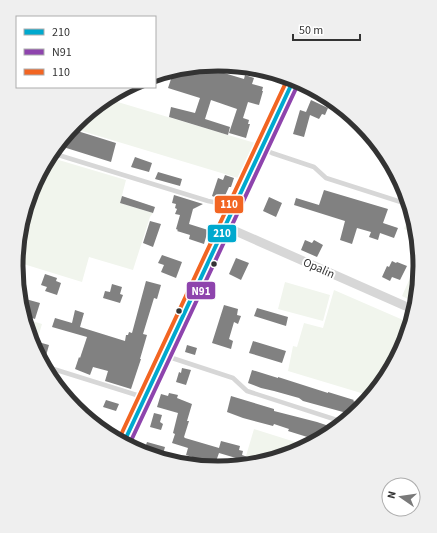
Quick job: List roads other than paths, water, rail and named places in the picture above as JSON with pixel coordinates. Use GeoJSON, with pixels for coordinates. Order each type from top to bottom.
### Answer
{"type":"FeatureCollection","features":[{"type":"Feature","properties":{"kind":"main road"},"geometry":{"type":"LineString","coordinates":[[126,439],[224,226],[292,86]]}},
{"type":"Feature","properties":{"kind":"street","name":"Opalin"},"geometry":{"type":"LineString","coordinates":[[224,226],[409,309]]}},
{"type":"Feature","properties":{"kind":"lane"},"geometry":{"type":"LineString","coordinates":[[262,147],[272,153],[314,167],[326,178],[404,203]]}},
{"type":"Feature","properties":{"kind":"lane"},"geometry":{"type":"LineString","coordinates":[[58,155],[208,201],[223,204],[233,209]]}},
{"type":"Feature","properties":{"kind":"lane"},"geometry":{"type":"LineString","coordinates":[[164,355],[233,378],[247,391],[339,421]]}},
{"type":"Feature","properties":{"kind":"lane"},"geometry":{"type":"LineString","coordinates":[[52,368],[145,397]]}}]}
